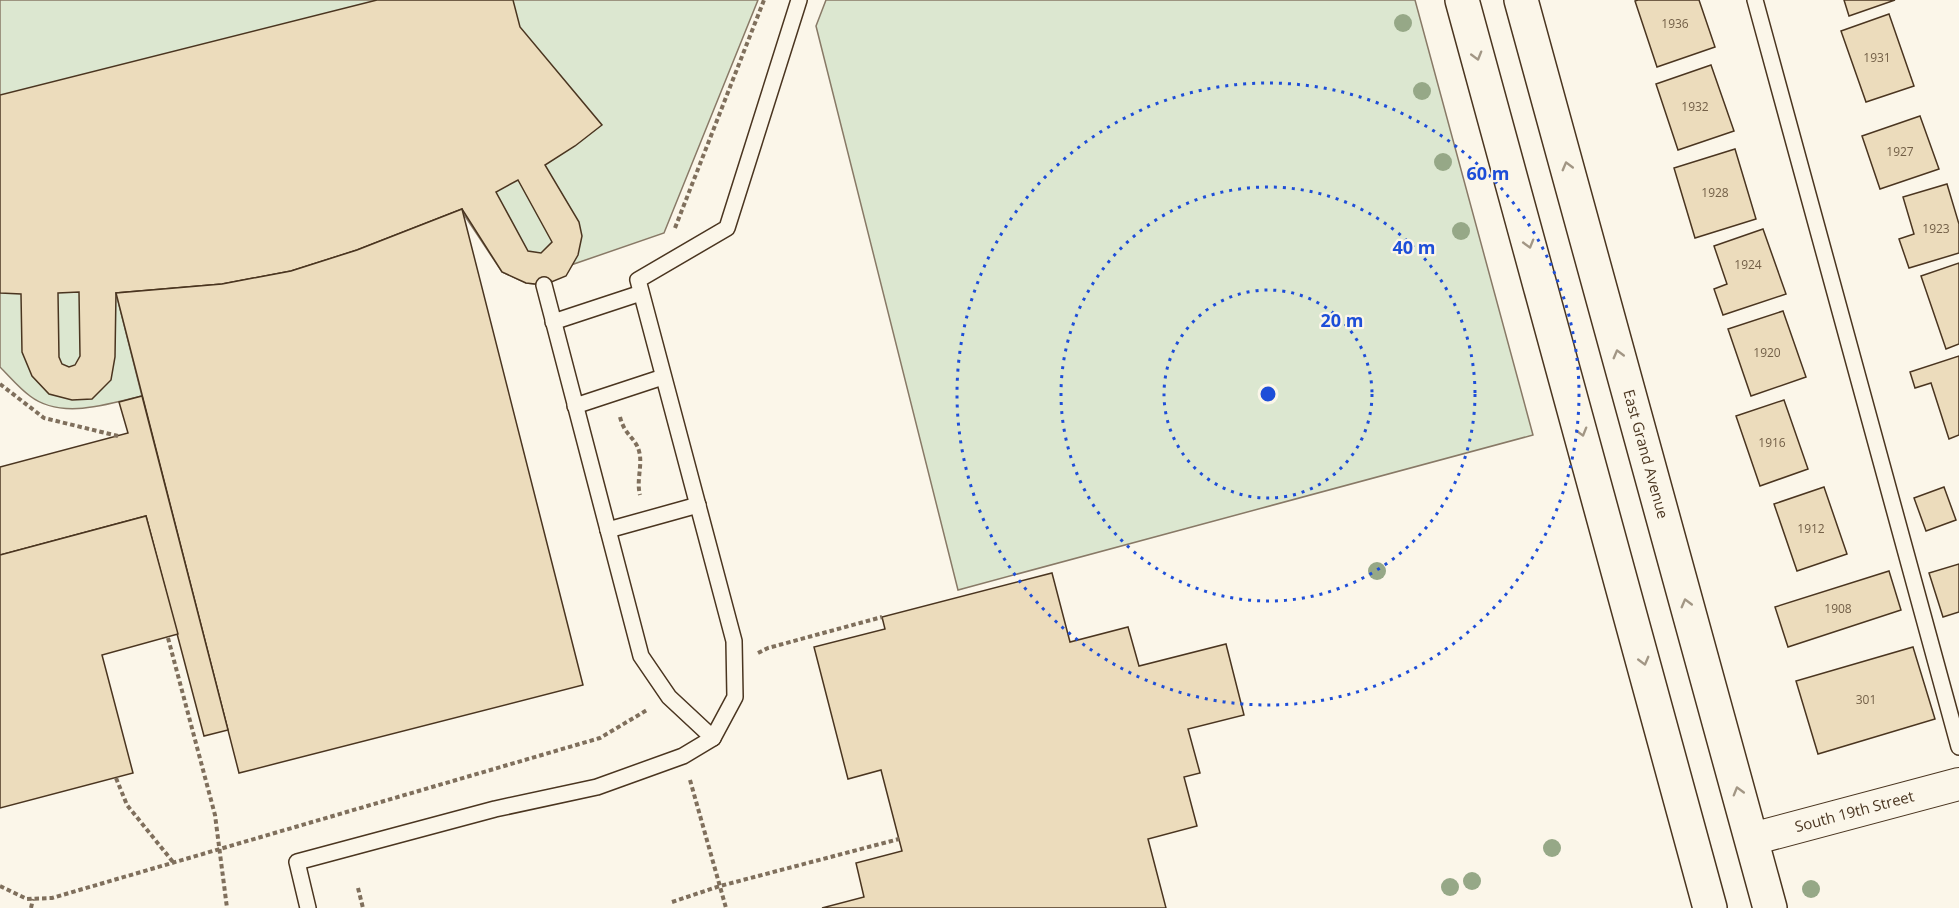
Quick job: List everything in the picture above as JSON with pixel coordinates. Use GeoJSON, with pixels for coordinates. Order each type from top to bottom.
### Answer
{"type":"FeatureCollection","features":[{"type":"Feature","properties":{"kind":"main road"},"geometry":{"type":"LineString","coordinates":[[1462,0],[1710,908]]}},
{"type":"Feature","properties":{"kind":"main road","name":"East Grand Avenue"},"geometry":{"type":"LineString","coordinates":[[1521,0],[1770,908]]}},
{"type":"Feature","properties":{"kind":"street","name":"South 19th Street"},"geometry":{"type":"LineString","coordinates":[[1752,839],[1959,784]]}},
{"type":"Feature","properties":{"kind":"lane"},"geometry":{"type":"LineString","coordinates":[[308,908],[297,862],[495,809],[597,787],[683,756],[714,738],[735,697],[734,641],[638,280],[727,228],[799,0]]}},
{"type":"Feature","properties":{"kind":"lane"},"geometry":{"type":"LineString","coordinates":[[1755,0],[1959,747]]}},
{"type":"Feature","properties":{"kind":"lane"},"geometry":{"type":"LineString","coordinates":[[544,285],[641,657],[669,698],[714,738]]}},
{"type":"Feature","properties":{"kind":"lane"},"geometry":{"type":"LineString","coordinates":[[553,322],[641,293]]}},
{"type":"Feature","properties":{"kind":"lane"},"geometry":{"type":"LineString","coordinates":[[575,406],[663,377]]}},
{"type":"Feature","properties":{"kind":"lane"},"geometry":{"type":"LineString","coordinates":[[608,530],[698,505]]}},
{"type":"Feature","properties":{"kind":"path"},"geometry":{"type":"LineString","coordinates":[[660,267],[764,0]]}},
{"type":"Feature","properties":{"kind":"path"},"geometry":{"type":"LineString","coordinates":[[0,384],[44,418],[118,436]]}},
{"type":"Feature","properties":{"kind":"path"},"geometry":{"type":"LineString","coordinates":[[614,393],[623,430],[637,444],[640,453],[638,483],[647,519]]}},
{"type":"Feature","properties":{"kind":"path"},"geometry":{"type":"LineString","coordinates":[[755,655],[768,648],[882,617]]}},
{"type":"Feature","properties":{"kind":"path"},"geometry":{"type":"LineString","coordinates":[[168,638],[215,815],[227,908]]}},
{"type":"Feature","properties":{"kind":"path"},"geometry":{"type":"LineString","coordinates":[[0,886],[27,899],[52,898],[600,738],[669,698]]}},
{"type":"Feature","properties":{"kind":"path"},"geometry":{"type":"LineString","coordinates":[[683,756],[726,908]]}},
{"type":"Feature","properties":{"kind":"path"},"geometry":{"type":"LineString","coordinates":[[116,778],[127,805],[172,862]]}},
{"type":"Feature","properties":{"kind":"path"},"geometry":{"type":"LineString","coordinates":[[691,784],[699,778]]}},
{"type":"Feature","properties":{"kind":"path"},"geometry":{"type":"LineString","coordinates":[[672,903],[720,886],[899,839]]}},
{"type":"Feature","properties":{"kind":"path"},"geometry":{"type":"LineString","coordinates":[[358,888],[363,908]]}},
{"type":"Feature","properties":{"kind":"path"},"geometry":{"type":"LineString","coordinates":[[31,908],[33,899]]}},
{"type":"Feature","properties":{"kind":"green space"},"geometry":{"type":"Polygon","coordinates":[[[0,0],[758,0],[664,233],[571,265],[544,285],[526,283],[502,272],[461,210],[116,293],[142,396],[100,406],[70,409],[42,403],[30,396],[0,367],[0,0]]]}},
{"type":"Feature","properties":{"kind":"green space"},"geometry":{"type":"Polygon","coordinates":[[[826,0],[1415,0],[1533,435],[958,590],[816,26],[826,0]]]}},
{"type":"Feature","properties":{"kind":"building"},"geometry":{"type":"Polygon","coordinates":[[[377,0],[513,0],[520,27],[602,125],[545,165],[579,222],[582,236],[578,255],[566,276],[544,285],[526,283],[502,272],[462,209],[357,250],[291,271],[222,284],[116,293],[115,357],[111,380],[92,399],[72,400],[49,394],[32,376],[22,352],[21,294],[0,293],[0,95],[377,0]],[[518,180],[496,192],[528,251],[541,253],[552,242],[518,180]],[[79,292],[58,293],[59,357],[62,364],[69,367],[75,365],[80,356],[79,292]]]}},
{"type":"Feature","properties":{"kind":"building"},"geometry":{"type":"Polygon","coordinates":[[[1699,0],[1715,47],[1657,67],[1635,1],[1699,0]]]}},
{"type":"Feature","properties":{"kind":"building"},"geometry":{"type":"Polygon","coordinates":[[[1844,0],[1895,0],[1849,16],[1844,0]]]}},
{"type":"Feature","properties":{"kind":"building"},"geometry":{"type":"Polygon","coordinates":[[[1889,14],[1914,86],[1866,102],[1841,31],[1889,14]]]}},
{"type":"Feature","properties":{"kind":"building"},"geometry":{"type":"Polygon","coordinates":[[[1711,65],[1734,131],[1678,150],[1656,84],[1711,65]]]}},
{"type":"Feature","properties":{"kind":"building"},"geometry":{"type":"Polygon","coordinates":[[[1920,116],[1939,169],[1880,189],[1862,136],[1920,116]]]}},
{"type":"Feature","properties":{"kind":"building"},"geometry":{"type":"Polygon","coordinates":[[[1735,149],[1756,219],[1695,238],[1674,168],[1735,149]]]}},
{"type":"Feature","properties":{"kind":"building"},"geometry":{"type":"Polygon","coordinates":[[[1947,184],[1959,224],[1959,253],[1909,268],[1899,239],[1914,234],[1903,197],[1947,184]]]}},
{"type":"Feature","properties":{"kind":"building"},"geometry":{"type":"Polygon","coordinates":[[[462,209],[583,685],[239,773],[116,293],[222,284],[291,271],[357,250],[462,209]]]}},
{"type":"Feature","properties":{"kind":"building"},"geometry":{"type":"Polygon","coordinates":[[[1763,229],[1786,294],[1723,315],[1714,289],[1727,284],[1714,246],[1763,229]]]}},
{"type":"Feature","properties":{"kind":"building"},"geometry":{"type":"Polygon","coordinates":[[[1959,263],[1959,344],[1946,349],[1921,276],[1959,263]]]}},
{"type":"Feature","properties":{"kind":"building"},"geometry":{"type":"Polygon","coordinates":[[[1783,311],[1806,377],[1751,396],[1728,329],[1783,311]]]}},
{"type":"Feature","properties":{"kind":"building"},"geometry":{"type":"Polygon","coordinates":[[[1959,356],[1959,435],[1949,439],[1931,383],[1915,388],[1910,372],[1959,356]]]}},
{"type":"Feature","properties":{"kind":"building"},"geometry":{"type":"Polygon","coordinates":[[[142,396],[228,730],[204,736],[146,516],[0,555],[0,467],[128,433],[119,402],[142,396]]]}},
{"type":"Feature","properties":{"kind":"building"},"geometry":{"type":"Polygon","coordinates":[[[1784,400],[1808,469],[1760,486],[1736,416],[1784,400]]]}},
{"type":"Feature","properties":{"kind":"building"},"geometry":{"type":"Polygon","coordinates":[[[1824,487],[1847,554],[1797,571],[1774,504],[1824,487]]]}},
{"type":"Feature","properties":{"kind":"building"},"geometry":{"type":"Polygon","coordinates":[[[1944,487],[1956,520],[1926,531],[1914,498],[1944,487]]]}},
{"type":"Feature","properties":{"kind":"building"},"geometry":{"type":"Polygon","coordinates":[[[146,516],[178,634],[102,655],[133,773],[0,808],[0,555],[146,516]]]}},
{"type":"Feature","properties":{"kind":"building"},"geometry":{"type":"Polygon","coordinates":[[[1959,564],[1959,612],[1943,617],[1929,573],[1959,564]]]}},
{"type":"Feature","properties":{"kind":"building"},"geometry":{"type":"Polygon","coordinates":[[[1889,571],[1901,610],[1788,647],[1775,607],[1889,571]]]}},
{"type":"Feature","properties":{"kind":"building"},"geometry":{"type":"Polygon","coordinates":[[[1052,573],[1070,642],[1128,627],[1139,666],[1226,644],[1244,715],[1188,729],[1200,773],[1184,777],[1197,826],[1148,839],[1166,908],[822,908],[864,897],[856,863],[902,851],[881,770],[848,779],[814,647],[885,629],[882,617],[1052,573]]]}},
{"type":"Feature","properties":{"kind":"building"},"geometry":{"type":"Polygon","coordinates":[[[1913,647],[1935,719],[1818,754],[1796,681],[1913,647]]]}}]}
